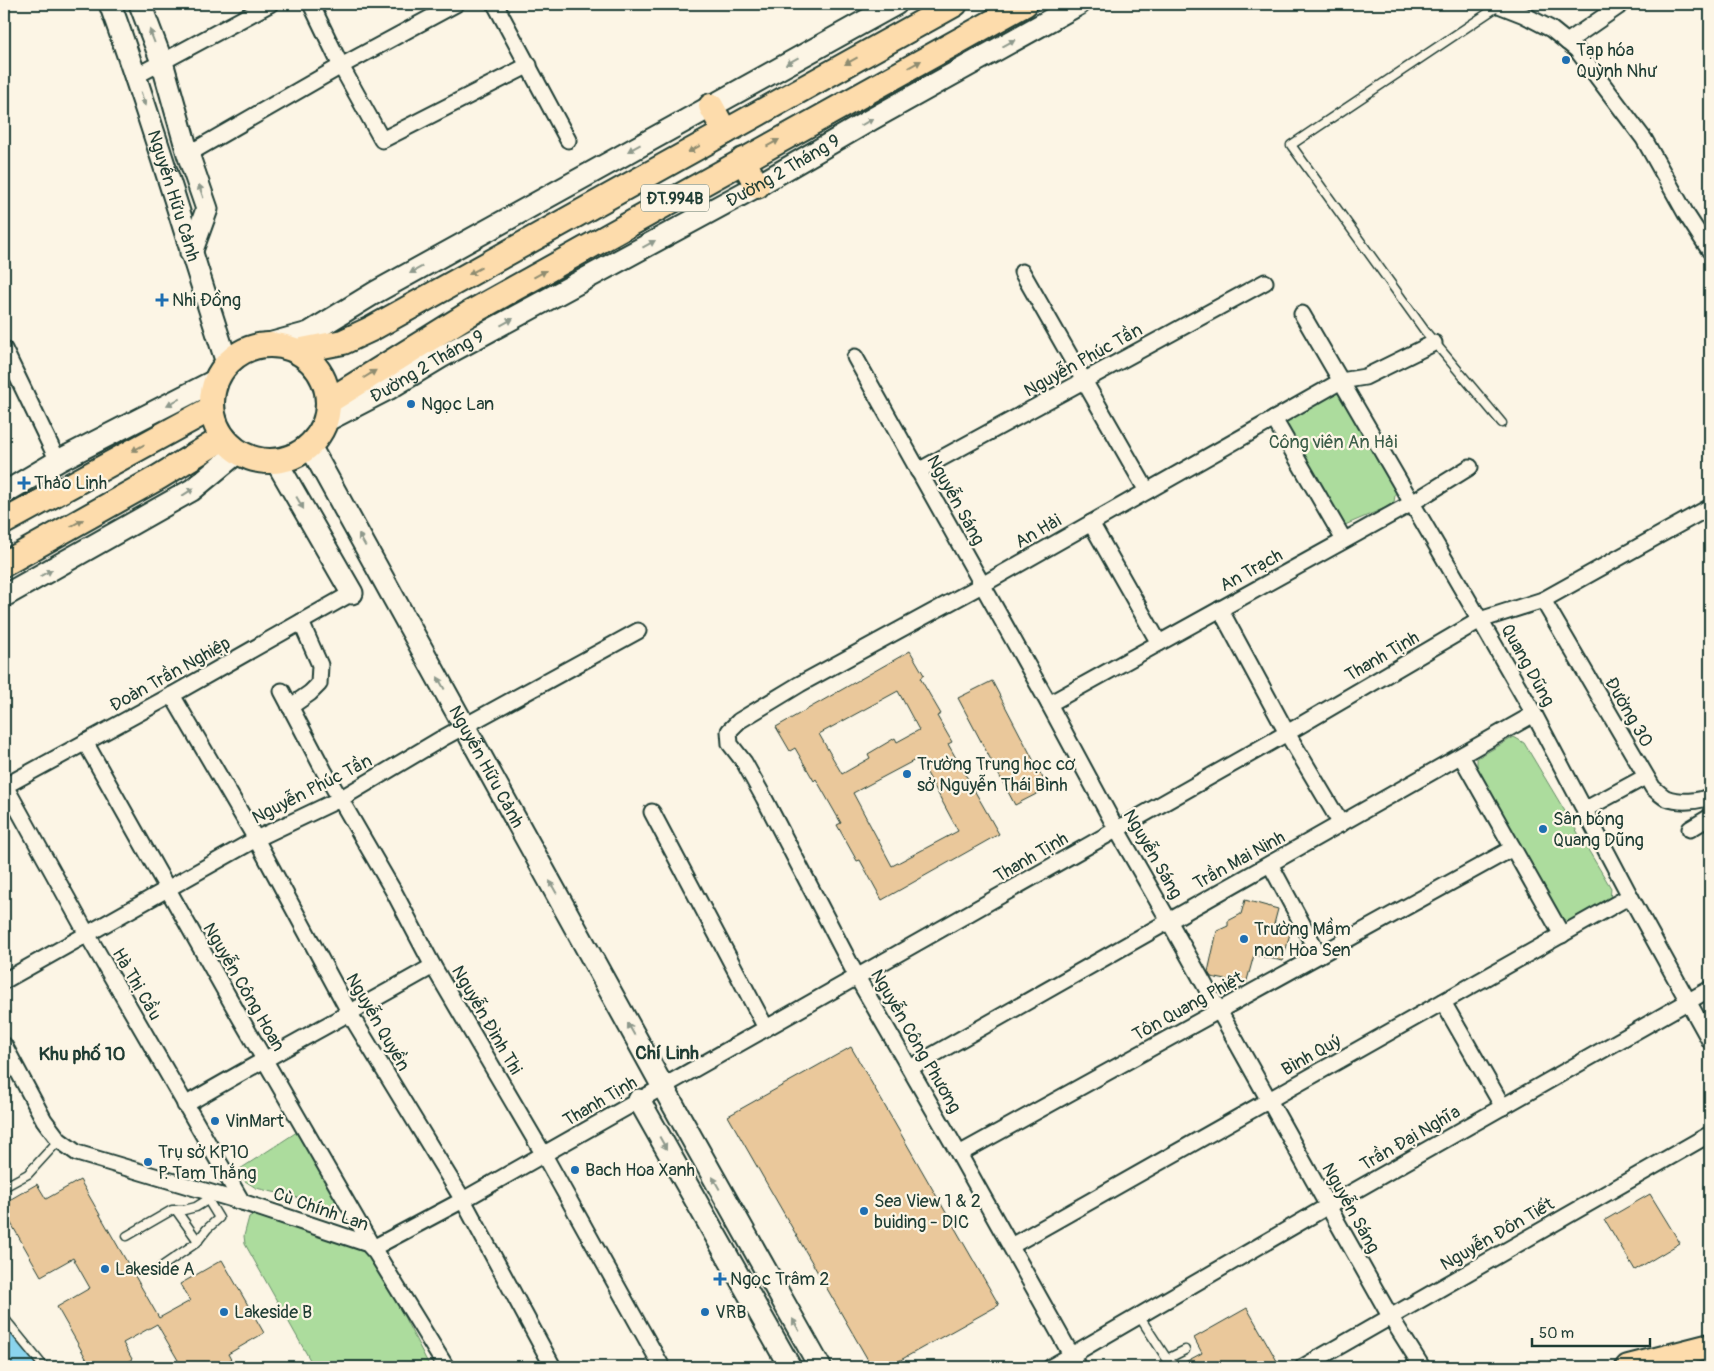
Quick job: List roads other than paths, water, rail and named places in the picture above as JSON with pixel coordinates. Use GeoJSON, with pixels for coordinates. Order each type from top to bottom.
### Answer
{"type":"FeatureCollection","features":[{"type":"Feature","properties":{"kind":"main road","name":"Nguyễn Hữu Cảnh"},"geometry":{"type":"LineString","coordinates":[[110,4],[136,76],[191,253]]}},
{"type":"Feature","properties":{"kind":"main road","name":"Nguyễn Hữu Cảnh"},"geometry":{"type":"LineString","coordinates":[[140,4],[162,62],[188,154],[207,209],[191,253]]}},
{"type":"Feature","properties":{"kind":"main road","name":"ĐT.994B"},"geometry":{"type":"LineString","coordinates":[[4,493],[58,461],[222,372],[246,350],[309,333],[376,292],[896,4]]}},
{"type":"Feature","properties":{"kind":"main road","name":"ĐT.994B"},"geometry":{"type":"LineString","coordinates":[[297,351],[344,342],[371,329],[955,4]]}},
{"type":"Feature","properties":{"kind":"main road","name":"Đường 2 Tháng 9"},"geometry":{"type":"LineString","coordinates":[[327,411],[472,312],[1025,4]]}},
{"type":"Feature","properties":{"kind":"main road","name":"Đường 2 Tháng 9"},"geometry":{"type":"LineString","coordinates":[[327,411],[388,389],[441,358],[757,186],[881,114],[1079,4]]}},
{"type":"Feature","properties":{"kind":"main road"},"geometry":{"type":"LineString","coordinates":[[711,106],[725,132]]}},
{"type":"Feature","properties":{"kind":"main road"},"geometry":{"type":"LineString","coordinates":[[743,160],[757,186]]}},
{"type":"Feature","properties":{"kind":"main road"},"geometry":{"type":"LineString","coordinates":[[191,253],[222,372],[212,394],[215,424],[231,445]]}},
{"type":"Feature","properties":{"kind":"main road","name":"ĐT.994B"},"geometry":{"type":"LineString","coordinates":[[231,445],[257,460],[276,461],[295,456],[310,446],[319,435],[327,411],[326,385],[320,372],[312,361],[297,351],[281,346],[265,345]]}},
{"type":"Feature","properties":{"kind":"main road"},"geometry":{"type":"LineString","coordinates":[[4,522],[212,408]]}},
{"type":"Feature","properties":{"kind":"main road"},"geometry":{"type":"LineString","coordinates":[[4,564],[159,478],[231,445]]}},
{"type":"Feature","properties":{"kind":"main road"},"geometry":{"type":"LineString","coordinates":[[4,596],[192,490],[231,445]]}},
{"type":"Feature","properties":{"kind":"main road","name":"Nguyễn Hữu Cảnh"},"geometry":{"type":"LineString","coordinates":[[310,446],[663,1087],[820,1367]]}},
{"type":"Feature","properties":{"kind":"main road"},"geometry":{"type":"LineString","coordinates":[[276,461],[352,592]]}},
{"type":"Feature","properties":{"kind":"main road"},"geometry":{"type":"LineString","coordinates":[[639,1100],[790,1367]]}},
{"type":"Feature","properties":{"kind":"main road"},"geometry":{"type":"LineString","coordinates":[[1628,1367],[1710,1346]]}},
{"type":"Feature","properties":{"kind":"street"},"geometry":{"type":"LineString","coordinates":[[136,76],[270,4]]}},
{"type":"Feature","properties":{"kind":"street"},"geometry":{"type":"LineString","coordinates":[[310,4],[341,66],[382,140],[529,65]]}},
{"type":"Feature","properties":{"kind":"street"},"geometry":{"type":"LineString","coordinates":[[188,154],[341,66],[456,4]]}},
{"type":"Feature","properties":{"kind":"street"},"geometry":{"type":"LineString","coordinates":[[495,4],[568,140]]}},
{"type":"Feature","properties":{"kind":"street"},"geometry":{"type":"LineString","coordinates":[[1498,4],[1551,30],[1577,50],[1644,139],[1686,214],[1710,251]]}},
{"type":"Feature","properties":{"kind":"street"},"geometry":{"type":"LineString","coordinates":[[1567,42],[1622,4]]}},
{"type":"Feature","properties":{"kind":"street"},"geometry":{"type":"LineString","coordinates":[[1022,272],[1147,491]]}},
{"type":"Feature","properties":{"kind":"street","name":"Nguyễn Phúc Tần"},"geometry":{"type":"LineString","coordinates":[[918,471],[1265,282]]}},
{"type":"Feature","properties":{"kind":"street","name":"Quang Dũng"},"geometry":{"type":"LineString","coordinates":[[1302,314],[1534,714],[1630,896],[1710,1041]]}},
{"type":"Feature","properties":{"kind":"street","name":"An Hải"},"geometry":{"type":"LineString","coordinates":[[729,731],[739,721],[800,684],[982,585],[1341,381],[1364,377],[1434,343]]}},
{"type":"Feature","properties":{"kind":"street"},"geometry":{"type":"LineString","coordinates":[[4,348],[58,461]]}},
{"type":"Feature","properties":{"kind":"street","name":"Nguyễn Sáng"},"geometry":{"type":"LineString","coordinates":[[855,358],[1328,1206],[1390,1316],[1422,1367]]}},
{"type":"Feature","properties":{"kind":"street"},"geometry":{"type":"LineString","coordinates":[[1274,419],[1344,540]]}},
{"type":"Feature","properties":{"kind":"street","name":"An Trạch"},"geometry":{"type":"LineString","coordinates":[[1048,704],[1412,503],[1470,467]]}},
{"type":"Feature","properties":{"kind":"street","name":"Thanh Tịnh"},"geometry":{"type":"LineString","coordinates":[[373,1248],[463,1200],[1117,830],[1480,620],[1543,600],[1710,507]]}},
{"type":"Feature","properties":{"kind":"street"},"geometry":{"type":"LineString","coordinates":[[1091,523],[1158,643]]}},
{"type":"Feature","properties":{"kind":"street","name":"Đoàn Trần Nghiệp"},"geometry":{"type":"LineString","coordinates":[[4,785],[172,695],[352,592]]}},
{"type":"Feature","properties":{"kind":"street","name":"Đường 30"},"geometry":{"type":"LineString","coordinates":[[1543,600],[1653,788],[1666,798],[1685,802],[1704,799],[1710,796]]}},
{"type":"Feature","properties":{"kind":"street"},"geometry":{"type":"LineString","coordinates":[[1220,609],[1287,733],[1341,824]]}},
{"type":"Feature","properties":{"kind":"street"},"geometry":{"type":"LineString","coordinates":[[290,707],[319,684],[320,665],[301,622]]}},
{"type":"Feature","properties":{"kind":"street","name":"Nguyễn Phúc Tần"},"geometry":{"type":"LineString","coordinates":[[4,981],[256,839],[340,799],[441,739],[638,631]]}},
{"type":"Feature","properties":{"kind":"street","name":"Nguyễn Đình Thi"},"geometry":{"type":"LineString","coordinates":[[282,691],[340,799],[434,966],[544,1154],[662,1367]]}},
{"type":"Feature","properties":{"kind":"street","name":"Nguyễn Quyền"},"geometry":{"type":"LineString","coordinates":[[172,695],[256,839],[350,1014],[463,1200],[553,1367]]}},
{"type":"Feature","properties":{"kind":"street","name":"Trần Mai Ninh"},"geometry":{"type":"LineString","coordinates":[[910,1068],[1534,714]]}},
{"type":"Feature","properties":{"kind":"street","name":"Nguyễn Công Phương"},"geometry":{"type":"LineString","coordinates":[[729,731],[730,744],[744,762],[760,791],[857,977],[1075,1361]]}},
{"type":"Feature","properties":{"kind":"street","name":"Nguyễn Công Hoan"},"geometry":{"type":"LineString","coordinates":[[85,742],[373,1248]]}},
{"type":"Feature","properties":{"kind":"street"},"geometry":{"type":"LineString","coordinates":[[1461,756],[1562,934]]}},
{"type":"Feature","properties":{"kind":"street"},"geometry":{"type":"LineString","coordinates":[[1584,810],[1645,777]]}},
{"type":"Feature","properties":{"kind":"street","name":"Hà Thị Cầu"},"geometry":{"type":"LineString","coordinates":[[4,785],[87,934],[242,1202]]}},
{"type":"Feature","properties":{"kind":"street"},"geometry":{"type":"LineString","coordinates":[[652,812],[766,1028]]}},
{"type":"Feature","properties":{"kind":"street"},"geometry":{"type":"LineString","coordinates":[[1690,829],[1710,817]]}},
{"type":"Feature","properties":{"kind":"street","name":"Tôn Quang Phiệt"},"geometry":{"type":"LineString","coordinates":[[959,1154],[1513,848]]}},
{"type":"Feature","properties":{"kind":"street"},"geometry":{"type":"LineString","coordinates":[[1270,864],[1319,955]]}},
{"type":"Feature","properties":{"kind":"street","name":"Bình Quý"},"geometry":{"type":"LineString","coordinates":[[1011,1246],[1630,896]]}},
{"type":"Feature","properties":{"kind":"street"},"geometry":{"type":"LineString","coordinates":[[185,1105],[264,1059],[350,1014],[434,966]]}},
{"type":"Feature","properties":{"kind":"street","name":"Trần Đại Nghĩa"},"geometry":{"type":"LineString","coordinates":[[1051,1367],[1075,1361],[1139,1316],[1328,1206],[1710,989]]}},
{"type":"Feature","properties":{"kind":"street"},"geometry":{"type":"LineString","coordinates":[[1443,1002],[1503,1107]]}},
{"type":"Feature","properties":{"kind":"street","name":"Cù Chính Lan"},"geometry":{"type":"LineString","coordinates":[[4,1045],[44,1120],[59,1140],[77,1153],[212,1197],[242,1202],[364,1242],[373,1248],[446,1367]]}},
{"type":"Feature","properties":{"kind":"street","name":"Nguyễn Đôn Tiết"},"geometry":{"type":"LineString","coordinates":[[1303,1367],[1710,1134]]}},
{"type":"Feature","properties":{"kind":"lane"},"geometry":{"type":"LineString","coordinates":[[1498,4],[1292,145],[1434,343],[1502,423]]}},
{"type":"Feature","properties":{"kind":"lane"},"geometry":{"type":"LineString","coordinates":[[4,1187],[28,1174],[59,1140]]}},
{"type":"Feature","properties":{"kind":"lane"},"geometry":{"type":"LineString","coordinates":[[127,1236],[172,1210],[196,1207],[212,1197],[219,1218],[207,1228],[198,1241],[161,1267]]}},
{"type":"Feature","properties":{"kind":"lane"},"geometry":{"type":"LineString","coordinates":[[176,1210],[198,1241]]}},
{"type":"Feature","properties":{"kind":"lane"},"geometry":{"type":"LineString","coordinates":[[1139,1316],[1167,1359],[1184,1350]]}},
{"type":"Feature","properties":{"kind":"lane"},"geometry":{"type":"LineString","coordinates":[[4,1318],[44,1367]]}},
{"type":"Feature","properties":{"kind":"water"},"geometry":{"type":"Polygon","coordinates":[[[4,1325],[37,1367],[4,1367],[4,1325]]]}},
{"type":"Feature","properties":{"kind":"place","name":"Tạp hóa Quỳnh Như"},"geometry":{"type":"Point","coordinates":[1566,60]}},
{"type":"Feature","properties":{"kind":"place","name":"Nhi Đồng"},"geometry":{"type":"Point","coordinates":[162,300]}},
{"type":"Feature","properties":{"kind":"place","name":"Ngọc Lan"},"geometry":{"type":"Point","coordinates":[411,404]}},
{"type":"Feature","properties":{"kind":"place","name":"Thảo Linh"},"geometry":{"type":"Point","coordinates":[24,483]}},
{"type":"Feature","properties":{"kind":"place","name":"Trường Trung học cơ sở Nguyễn Thái Bình"},"geometry":{"type":"Point","coordinates":[907,774]}},
{"type":"Feature","properties":{"kind":"place","name":"Sân bóng Quang Dũng"},"geometry":{"type":"Point","coordinates":[1543,829]}},
{"type":"Feature","properties":{"kind":"place","name":"Trường Mầm non Hoa Sen"},"geometry":{"type":"Point","coordinates":[1244,939]}},
{"type":"Feature","properties":{"kind":"place","name":"VinMart"},"geometry":{"type":"Point","coordinates":[215,1121]}},
{"type":"Feature","properties":{"kind":"place","name":"Trụ sở KP10 P. Tam Thắng"},"geometry":{"type":"Point","coordinates":[148,1162]}},
{"type":"Feature","properties":{"kind":"place","name":"Bach Hoa Xanh"},"geometry":{"type":"Point","coordinates":[575,1170]}},
{"type":"Feature","properties":{"kind":"place","name":"Sea View 1 & 2 buiding - DIC"},"geometry":{"type":"Point","coordinates":[864,1211]}},
{"type":"Feature","properties":{"kind":"place","name":"Lakeside A"},"geometry":{"type":"Point","coordinates":[105,1269]}},
{"type":"Feature","properties":{"kind":"place","name":"Ngọc Trâm 2"},"geometry":{"type":"Point","coordinates":[720,1279]}},
{"type":"Feature","properties":{"kind":"place","name":"Lakeside B"},"geometry":{"type":"Point","coordinates":[224,1312]}},
{"type":"Feature","properties":{"kind":"place","name":"VRB"},"geometry":{"type":"Point","coordinates":[705,1312]}},
{"type":"Feature","properties":{"kind":"district","name":"Chí Linh"},"geometry":{"type":"Point","coordinates":[667,1052]}},
{"type":"Feature","properties":{"kind":"district","name":"Khu phố 10"},"geometry":{"type":"Point","coordinates":[82,1053]}},
{"type":"Feature","properties":{"kind":"park label","name":"Công viên An Hải"},"geometry":{"type":"Point","coordinates":[1333,442]}}]}
